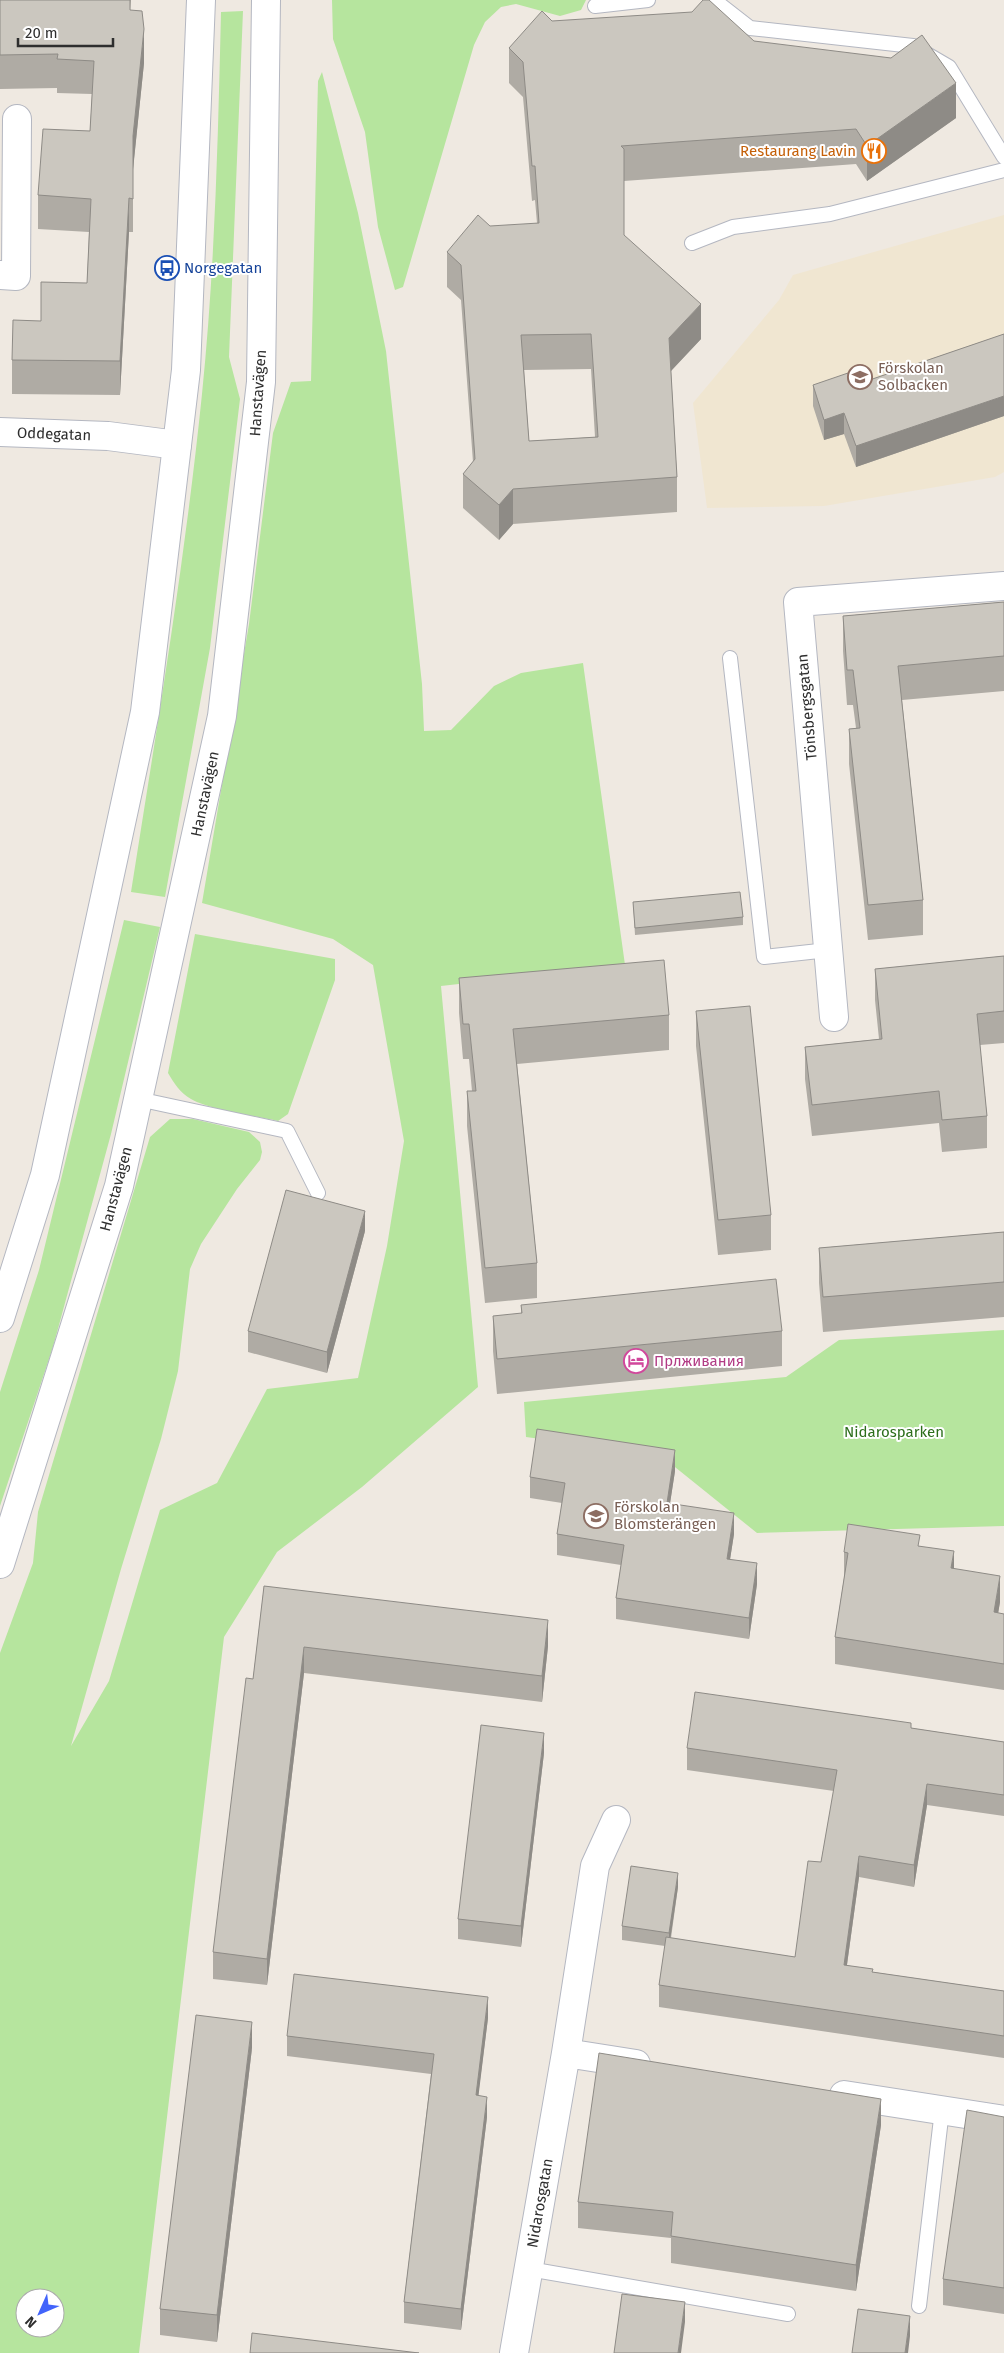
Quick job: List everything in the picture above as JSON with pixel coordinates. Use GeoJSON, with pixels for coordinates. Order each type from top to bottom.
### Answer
{"type":"FeatureCollection","features":[{"type":"Feature","properties":{"kind":"main road"},"geometry":{"type":"LineString","coordinates":[[0,1318],[45,1175],[145,712],[186,370],[201,0]]}},
{"type":"Feature","properties":{"kind":"main road","name":"Hanstavägen"},"geometry":{"type":"LineString","coordinates":[[0,1564],[119,1186],[222,716],[261,382],[266,0]]}},
{"type":"Feature","properties":{"kind":"main road"},"geometry":{"type":"LineString","coordinates":[[0,275],[16,276],[17,119]]}},
{"type":"Feature","properties":{"kind":"main road","name":"Oddegatan"},"geometry":{"type":"LineString","coordinates":[[0,432],[108,436],[177,445]]}},
{"type":"Feature","properties":{"kind":"main road","name":"Tönsbergsgatan"},"geometry":{"type":"LineString","coordinates":[[834,1017],[798,602],[1004,586]]}},
{"type":"Feature","properties":{"kind":"main road","name":"Nidarosgatan"},"geometry":{"type":"LineString","coordinates":[[514,2353],[566,2053],[595,1866],[616,1820]]}},
{"type":"Feature","properties":{"kind":"main road"},"geometry":{"type":"LineString","coordinates":[[566,2053],[663,2068]]}},
{"type":"Feature","properties":{"kind":"main road"},"geometry":{"type":"LineString","coordinates":[[819,2091],[1004,2120]]}},
{"type":"Feature","properties":{"kind":"lane"},"geometry":{"type":"LineString","coordinates":[[595,6],[648,0]]}},
{"type":"Feature","properties":{"kind":"lane"},"geometry":{"type":"LineString","coordinates":[[714,0],[750,28],[912,46],[948,67],[1004,157]]}},
{"type":"Feature","properties":{"kind":"lane"},"geometry":{"type":"LineString","coordinates":[[692,243],[733,227],[830,214],[1004,170]]}},
{"type":"Feature","properties":{"kind":"lane"},"geometry":{"type":"LineString","coordinates":[[730,658],[764,957],[828,950]]}},
{"type":"Feature","properties":{"kind":"lane"},"geometry":{"type":"LineString","coordinates":[[138,1099],[287,1131],[318,1192]]}},
{"type":"Feature","properties":{"kind":"lane"},"geometry":{"type":"LineString","coordinates":[[919,2306],[942,2110]]}},
{"type":"Feature","properties":{"kind":"lane"},"geometry":{"type":"LineString","coordinates":[[529,2269],[788,2314]]}},
{"type":"Feature","properties":{"kind":"shaded area","name":"Förskolan Solbacken"},"geometry":{"type":"Polygon","coordinates":[[[1004,215],[1004,472],[995,477],[824,506],[707,508],[693,403],[779,300],[793,275],[1004,215]]]}},
{"type":"Feature","properties":{"kind":"green space"},"geometry":{"type":"Polygon","coordinates":[[[332,0],[586,0],[581,10],[560,16],[516,4],[501,7],[485,22],[474,45],[403,287],[395,290],[378,227],[365,132],[333,39],[332,0]]]}},
{"type":"Feature","properties":{"kind":"green space"},"geometry":{"type":"Polygon","coordinates":[[[243,11],[229,357],[240,399],[210,648],[165,897],[131,892],[179,581],[202,394],[213,251],[221,12],[243,11]]]}},
{"type":"Feature","properties":{"kind":"green space"},"geometry":{"type":"Polygon","coordinates":[[[322,72],[358,213],[386,351],[422,684],[424,731],[451,730],[494,686],[521,673],[583,663],[625,965],[441,986],[478,1387],[362,1487],[277,1552],[224,1637],[139,2353],[0,2353],[0,1653],[33,1563],[38,1512],[150,1137],[170,1119],[193,1119],[249,1132],[260,1142],[262,1152],[260,1160],[237,1189],[201,1244],[190,1269],[178,1371],[161,1439],[121,1569],[71,1746],[109,1681],[160,1510],[217,1483],[267,1389],[358,1378],[387,1246],[404,1141],[373,965],[333,939],[202,903],[249,624],[273,433],[291,382],[311,381],[318,81],[322,72]]]}},
{"type":"Feature","properties":{"kind":"green space"},"geometry":{"type":"Polygon","coordinates":[[[124,920],[160,927],[111,1134],[53,1347],[0,1506],[0,1392],[39,1270],[124,920]]]}},
{"type":"Feature","properties":{"kind":"green space"},"geometry":{"type":"Polygon","coordinates":[[[195,934],[335,959],[335,980],[288,1114],[278,1121],[199,1103],[184,1094],[168,1073],[195,934]]]}},
{"type":"Feature","properties":{"kind":"green space","name":"Nidarosparken"},"geometry":{"type":"Polygon","coordinates":[[[1004,1330],[1004,1526],[757,1533],[660,1455],[526,1437],[524,1402],[786,1377],[839,1340],[1004,1330]]]}},
{"type":"Feature","properties":{"kind":"building"},"geometry":{"type":"Polygon","coordinates":[[[0,0],[130,0],[130,10],[142,11],[144,29],[133,136],[133,199],[129,198],[120,361],[12,360],[13,320],[41,321],[41,282],[87,283],[91,199],[38,195],[43,129],[90,131],[94,61],[57,59],[58,54],[0,55],[0,0]]]}},
{"type":"Feature","properties":{"kind":"building"},"geometry":{"type":"Polygon","coordinates":[[[703,0],[709,0],[754,41],[891,58],[922,35],[956,83],[867,146],[856,129],[621,146],[624,149],[624,235],[701,304],[669,338],[677,477],[513,489],[499,505],[463,474],[475,459],[461,265],[447,252],[478,215],[490,226],[539,223],[535,166],[532,166],[523,62],[509,48],[542,11],[552,21],[692,12],[703,0]],[[591,334],[521,335],[529,441],[598,437],[591,334]]]}},
{"type":"Feature","properties":{"kind":"building"},"geometry":{"type":"Polygon","coordinates":[[[1004,334],[1004,396],[856,446],[844,413],[824,420],[813,385],[848,373],[852,386],[1004,334]]]}},
{"type":"Feature","properties":{"kind":"building"},"geometry":{"type":"Polygon","coordinates":[[[1004,602],[1004,656],[898,666],[923,900],[868,905],[849,729],[860,728],[853,670],[847,670],[843,616],[1004,602]]]}},
{"type":"Feature","properties":{"kind":"building"},"geometry":{"type":"Polygon","coordinates":[[[740,892],[743,917],[635,928],[633,902],[740,892]]]}},
{"type":"Feature","properties":{"kind":"building"},"geometry":{"type":"Polygon","coordinates":[[[1004,956],[1004,1011],[977,1014],[987,1116],[942,1120],[939,1091],[812,1105],[805,1047],[882,1039],[875,969],[1004,956]]]}},
{"type":"Feature","properties":{"kind":"building"},"geometry":{"type":"Polygon","coordinates":[[[664,960],[669,1015],[513,1029],[537,1263],[485,1268],[467,1091],[476,1091],[469,1024],[463,1024],[459,978],[664,960]]]}},
{"type":"Feature","properties":{"kind":"building"},"geometry":{"type":"Polygon","coordinates":[[[750,1006],[771,1215],[718,1220],[696,1011],[750,1006]]]}},
{"type":"Feature","properties":{"kind":"building"},"geometry":{"type":"Polygon","coordinates":[[[286,1190],[365,1211],[327,1352],[248,1331],[286,1190]]]}},
{"type":"Feature","properties":{"kind":"building"},"geometry":{"type":"Polygon","coordinates":[[[1004,1232],[1004,1282],[823,1297],[819,1248],[1004,1232]]]}},
{"type":"Feature","properties":{"kind":"building"},"geometry":{"type":"Polygon","coordinates":[[[776,1279],[782,1331],[497,1359],[493,1316],[522,1313],[521,1305],[776,1279]]]}},
{"type":"Feature","properties":{"kind":"building"},"geometry":{"type":"Polygon","coordinates":[[[537,1429],[675,1450],[667,1503],[734,1513],[727,1559],[757,1563],[749,1618],[616,1598],[624,1545],[557,1534],[565,1483],[530,1477],[537,1429]]]}},
{"type":"Feature","properties":{"kind":"building"},"geometry":{"type":"Polygon","coordinates":[[[848,1524],[920,1535],[918,1546],[954,1551],[951,1568],[1000,1576],[994,1612],[1004,1614],[1004,1664],[835,1637],[848,1553],[844,1552],[848,1524]]]}},
{"type":"Feature","properties":{"kind":"building"},"geometry":{"type":"Polygon","coordinates":[[[264,1586],[548,1620],[542,1676],[304,1647],[267,1959],[213,1952],[246,1678],[253,1679],[264,1586]]]}},
{"type":"Feature","properties":{"kind":"building"},"geometry":{"type":"Polygon","coordinates":[[[695,1692],[911,1723],[911,1728],[1004,1742],[1004,1795],[927,1784],[914,1865],[859,1856],[844,1965],[873,1969],[872,1972],[1004,1991],[1004,2036],[659,1985],[666,1937],[795,1957],[808,1861],[821,1862],[837,1770],[687,1748],[695,1692]]]}},
{"type":"Feature","properties":{"kind":"building"},"geometry":{"type":"Polygon","coordinates":[[[481,1725],[544,1733],[521,1926],[458,1919],[481,1725]]]}},
{"type":"Feature","properties":{"kind":"building"},"geometry":{"type":"Polygon","coordinates":[[[631,1866],[678,1873],[669,1933],[622,1926],[631,1866]]]}},
{"type":"Feature","properties":{"kind":"building"},"geometry":{"type":"Polygon","coordinates":[[[294,1974],[488,1997],[476,2095],[487,2097],[461,2309],[404,2302],[434,2054],[287,2036],[294,1974]]]}},
{"type":"Feature","properties":{"kind":"building"},"geometry":{"type":"Polygon","coordinates":[[[196,2015],[252,2022],[217,2315],[160,2309],[196,2015]]]}},
{"type":"Feature","properties":{"kind":"building"},"geometry":{"type":"Polygon","coordinates":[[[599,2053],[881,2099],[856,2265],[671,2236],[673,2212],[578,2202],[599,2053]]]}},
{"type":"Feature","properties":{"kind":"building"},"geometry":{"type":"Polygon","coordinates":[[[967,2110],[1004,2117],[1004,2288],[943,2279],[967,2110]]]}},
{"type":"Feature","properties":{"kind":"building"},"geometry":{"type":"Polygon","coordinates":[[[622,2294],[685,2302],[678,2353],[614,2353],[622,2294]]]}},
{"type":"Feature","properties":{"kind":"building"},"geometry":{"type":"Polygon","coordinates":[[[858,2309],[910,2316],[905,2353],[852,2353],[858,2309]]]}},
{"type":"Feature","properties":{"kind":"building"},"geometry":{"type":"Polygon","coordinates":[[[252,2333],[419,2353],[250,2353],[252,2333]]]}},
{"type":"Feature","properties":{"kind":"place","name":"Restaurang Lavin"},"geometry":{"type":"Point","coordinates":[874,151]}},
{"type":"Feature","properties":{"kind":"place","name":"Norgegatan"},"geometry":{"type":"Point","coordinates":[167,268]}},
{"type":"Feature","properties":{"kind":"place","name":"Förskolan Solbacken"},"geometry":{"type":"Point","coordinates":[860,377]}},
{"type":"Feature","properties":{"kind":"place","name":"Прлживания"},"geometry":{"type":"Point","coordinates":[636,1361]}},
{"type":"Feature","properties":{"kind":"place","name":"Förskolan Blomsterängen"},"geometry":{"type":"Point","coordinates":[596,1516]}}]}
